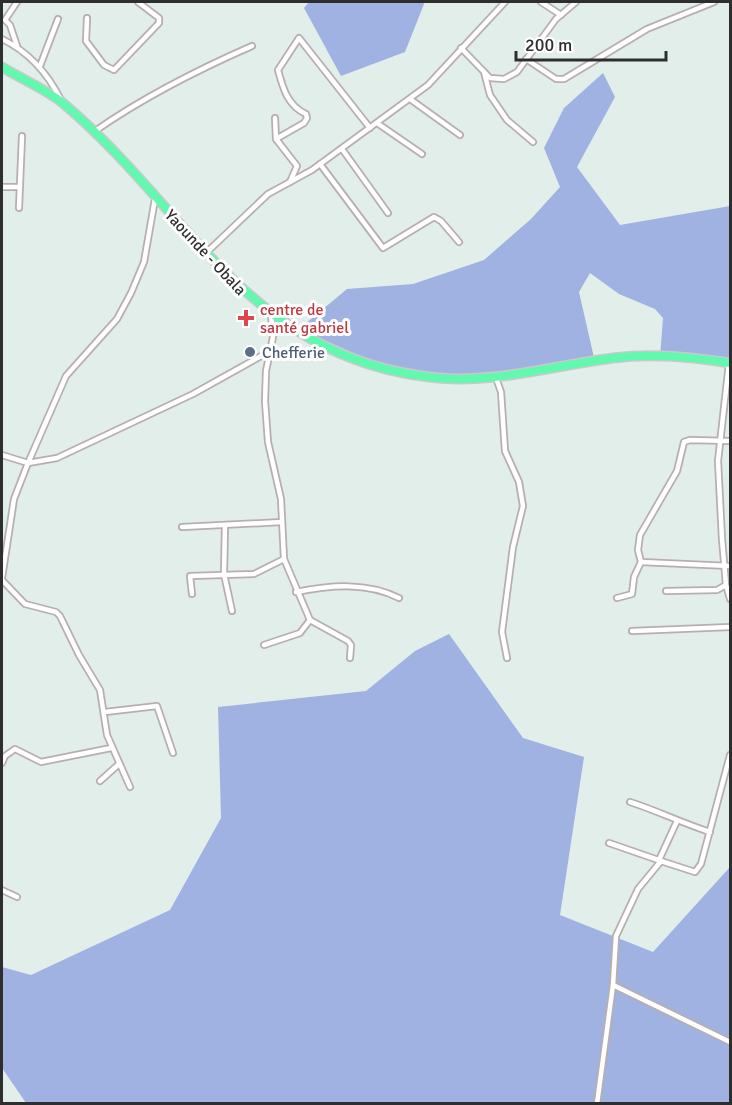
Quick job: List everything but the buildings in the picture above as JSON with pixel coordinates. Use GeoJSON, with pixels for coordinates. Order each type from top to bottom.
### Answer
{"type":"FeatureCollection","features":[{"type":"Feature","properties":{"kind":"highway","name":"Yaounde - Obala"},"geometry":{"type":"LineString","coordinates":[[2,67],[62,102],[95,132],[206,254],[251,299],[271,314],[332,351],[375,367],[429,377],[464,380],[496,378],[640,356],[688,357],[730,363]]}},
{"type":"Feature","properties":{"kind":"street"},"geometry":{"type":"LineString","coordinates":[[16,46],[10,25],[5,20],[17,2]]}},
{"type":"Feature","properties":{"kind":"street"},"geometry":{"type":"LineString","coordinates":[[87,18],[86,41],[104,64],[114,70],[159,23],[159,18],[138,2]]}},
{"type":"Feature","properties":{"kind":"street"},"geometry":{"type":"LineString","coordinates":[[206,254],[236,227],[258,201],[320,164],[410,99],[442,72],[461,48],[505,2]]}},
{"type":"Feature","properties":{"kind":"street"},"geometry":{"type":"LineString","coordinates":[[541,2],[561,15]]}},
{"type":"Feature","properties":{"kind":"street"},"geometry":{"type":"LineString","coordinates":[[461,48],[490,78],[504,79],[517,72],[561,15],[576,2]]}},
{"type":"Feature","properties":{"kind":"street"},"geometry":{"type":"LineString","coordinates":[[526,59],[556,79],[564,79],[647,29],[714,2]]}},
{"type":"Feature","properties":{"kind":"street"},"geometry":{"type":"LineString","coordinates":[[40,66],[58,19]]}},
{"type":"Feature","properties":{"kind":"street"},"geometry":{"type":"LineString","coordinates":[[276,139],[304,123],[307,118],[306,114],[296,110],[284,94],[278,70],[299,38],[370,128]]}},
{"type":"Feature","properties":{"kind":"street"},"geometry":{"type":"LineString","coordinates":[[2,39],[16,46],[40,66],[62,102]]}},
{"type":"Feature","properties":{"kind":"street"},"geometry":{"type":"LineString","coordinates":[[95,132],[126,110],[201,68],[252,46]]}},
{"type":"Feature","properties":{"kind":"street"},"geometry":{"type":"LineString","coordinates":[[484,72],[490,95],[507,120],[533,142]]}},
{"type":"Feature","properties":{"kind":"street"},"geometry":{"type":"LineString","coordinates":[[410,99],[460,135]]}},
{"type":"Feature","properties":{"kind":"street"},"geometry":{"type":"LineString","coordinates":[[276,118],[276,139],[297,166],[290,182]]}},
{"type":"Feature","properties":{"kind":"street"},"geometry":{"type":"LineString","coordinates":[[377,123],[423,154]]}},
{"type":"Feature","properties":{"kind":"street"},"geometry":{"type":"LineString","coordinates":[[19,208],[22,136]]}},
{"type":"Feature","properties":{"kind":"street"},"geometry":{"type":"LineString","coordinates":[[342,149],[388,213]]}},
{"type":"Feature","properties":{"kind":"street"},"geometry":{"type":"LineString","coordinates":[[320,164],[383,248],[434,217],[441,220],[459,242]]}},
{"type":"Feature","properties":{"kind":"street"},"geometry":{"type":"LineString","coordinates":[[2,187],[19,187]]}},
{"type":"Feature","properties":{"kind":"street"},"geometry":{"type":"LineString","coordinates":[[130,787],[111,748],[100,690],[79,655],[60,616],[56,612],[25,604],[2,579],[14,499],[66,376],[117,319],[131,293],[144,262],[155,205],[154,196]]}},
{"type":"Feature","properties":{"kind":"street"},"geometry":{"type":"LineString","coordinates":[[271,314],[273,337],[264,386],[270,457],[281,499],[284,559],[296,592],[310,620],[348,641],[351,645],[350,658]]}},
{"type":"Feature","properties":{"kind":"street"},"geometry":{"type":"LineString","coordinates":[[2,455],[28,464],[57,458],[207,387],[270,351]]}},
{"type":"Feature","properties":{"kind":"street"},"geometry":{"type":"LineString","coordinates":[[730,363],[718,461],[728,565],[726,585],[730,599]]}},
{"type":"Feature","properties":{"kind":"street"},"geometry":{"type":"LineString","coordinates":[[496,378],[501,392],[505,451],[519,482],[523,506],[513,547],[502,632],[507,658]]}},
{"type":"Feature","properties":{"kind":"street"},"geometry":{"type":"LineString","coordinates":[[617,598],[632,594],[634,577],[641,562],[638,550],[640,535],[677,471],[684,442],[690,440],[730,441]]}},
{"type":"Feature","properties":{"kind":"street"},"geometry":{"type":"LineString","coordinates":[[182,527],[282,522]]}},
{"type":"Feature","properties":{"kind":"street"},"geometry":{"type":"LineString","coordinates":[[225,525],[224,574],[232,611]]}},
{"type":"Feature","properties":{"kind":"street"},"geometry":{"type":"LineString","coordinates":[[192,594],[190,576],[254,574],[284,559]]}},
{"type":"Feature","properties":{"kind":"street"},"geometry":{"type":"LineString","coordinates":[[641,562],[728,565]]}},
{"type":"Feature","properties":{"kind":"street"},"geometry":{"type":"LineString","coordinates":[[666,591],[717,590],[726,585]]}},
{"type":"Feature","properties":{"kind":"street"},"geometry":{"type":"LineString","coordinates":[[296,592],[318,587],[356,587],[381,590],[399,598]]}},
{"type":"Feature","properties":{"kind":"street"},"geometry":{"type":"LineString","coordinates":[[264,645],[300,633],[310,620]]}},
{"type":"Feature","properties":{"kind":"street"},"geometry":{"type":"LineString","coordinates":[[632,631],[730,627]]}},
{"type":"Feature","properties":{"kind":"street"},"geometry":{"type":"LineString","coordinates":[[105,712],[158,706],[173,753]]}},
{"type":"Feature","properties":{"kind":"street"},"geometry":{"type":"LineString","coordinates":[[2,763],[5,756],[15,749],[41,762],[111,748]]}},
{"type":"Feature","properties":{"kind":"street"},"geometry":{"type":"LineString","coordinates":[[609,843],[695,872],[701,864],[730,755]]}},
{"type":"Feature","properties":{"kind":"street"},"geometry":{"type":"LineString","coordinates":[[100,781],[119,764]]}},
{"type":"Feature","properties":{"kind":"street"},"geometry":{"type":"LineString","coordinates":[[630,802],[673,816],[678,821],[710,832]]}},
{"type":"Feature","properties":{"kind":"street"},"geometry":{"type":"LineString","coordinates":[[597,1104],[613,985],[616,936],[638,889],[660,861],[678,821]]}},
{"type":"Feature","properties":{"kind":"street"},"geometry":{"type":"LineString","coordinates":[[2,890],[17,897]]}},
{"type":"Feature","properties":{"kind":"street"},"geometry":{"type":"LineString","coordinates":[[613,985],[730,1042]]}},
{"type":"Feature","properties":{"kind":"shaded area"},"geometry":{"type":"Polygon","coordinates":[[[309,2],[423,2],[424,4],[405,52],[341,76],[304,8],[309,2]]]}},
{"type":"Feature","properties":{"kind":"shaded area"},"geometry":{"type":"Polygon","coordinates":[[[603,73],[615,97],[577,167],[620,225],[730,206],[729,363],[660,357],[663,318],[655,309],[619,294],[590,273],[579,292],[595,362],[504,377],[431,375],[378,364],[299,329],[347,289],[413,284],[484,260],[531,219],[560,187],[544,148],[564,108],[603,73]]]}},
{"type":"Feature","properties":{"kind":"shaded area"},"geometry":{"type":"Polygon","coordinates":[[[449,634],[523,738],[584,757],[560,915],[653,952],[730,867],[730,1103],[26,1103],[2,1068],[2,967],[31,975],[170,910],[221,818],[218,707],[366,691],[415,651],[449,634]]]}},
{"type":"Feature","properties":{"kind":"place","name":"centre de santé gabriel"},"geometry":{"type":"Point","coordinates":[246,318]}},
{"type":"Feature","properties":{"kind":"place","name":"Chefferie"},"geometry":{"type":"Point","coordinates":[250,352]}}]}
